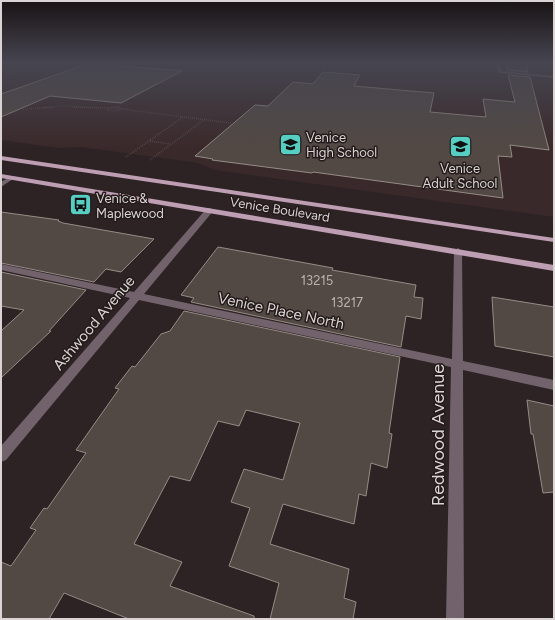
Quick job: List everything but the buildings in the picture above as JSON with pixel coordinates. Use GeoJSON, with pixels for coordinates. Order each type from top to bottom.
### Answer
{"type":"FeatureCollection","features":[{"type":"Feature","properties":{"kind":"main road","name":"Venice Boulevard"},"geometry":{"type":"LineString","coordinates":[[1,158],[554,240]]}},
{"type":"Feature","properties":{"kind":"main road","name":"Venice Boulevard"},"geometry":{"type":"LineString","coordinates":[[1,176],[554,268]]}},
{"type":"Feature","properties":{"kind":"street"},"geometry":{"type":"LineString","coordinates":[[1,185],[13,177]]}},
{"type":"Feature","properties":{"kind":"street","name":"Ashwood Avenue"},"geometry":{"type":"LineString","coordinates":[[1,456],[210,210]]}},
{"type":"Feature","properties":{"kind":"street","name":"Redwood Avenue"},"geometry":{"type":"LineString","coordinates":[[455,619],[458,251]]}},
{"type":"Feature","properties":{"kind":"street","name":"Venice Place North"},"geometry":{"type":"LineString","coordinates":[[1,267],[554,385]]}},
{"type":"Feature","properties":{"kind":"path"},"geometry":{"type":"LineString","coordinates":[[23,109],[62,106],[117,107],[121,109],[231,123]]}},
{"type":"Feature","properties":{"kind":"path"},"geometry":{"type":"LineString","coordinates":[[109,108],[107,110],[112,111],[121,109]]}},
{"type":"Feature","properties":{"kind":"path"},"geometry":{"type":"LineString","coordinates":[[126,157],[183,116]]}},
{"type":"Feature","properties":{"kind":"path"},"geometry":{"type":"LineString","coordinates":[[150,160],[205,119]]}},
{"type":"Feature","properties":{"kind":"path"},"geometry":{"type":"LineString","coordinates":[[149,141],[171,144]]}},
{"type":"Feature","properties":{"kind":"shaded area","name":"Venice High School"},"geometry":{"type":"Polygon","coordinates":[[[1,92],[554,92],[554,217],[215,170],[198,163],[81,147],[59,148],[1,140],[1,92]]]}},
{"type":"Feature","properties":{"kind":"place","name":"Venice High School"},"geometry":{"type":"Point","coordinates":[291,144]}},
{"type":"Feature","properties":{"kind":"place","name":"Venice Adult School"},"geometry":{"type":"Point","coordinates":[460,146]}},
{"type":"Feature","properties":{"kind":"place","name":"Venice & Maplewood"},"geometry":{"type":"Point","coordinates":[80,205]}}]}
